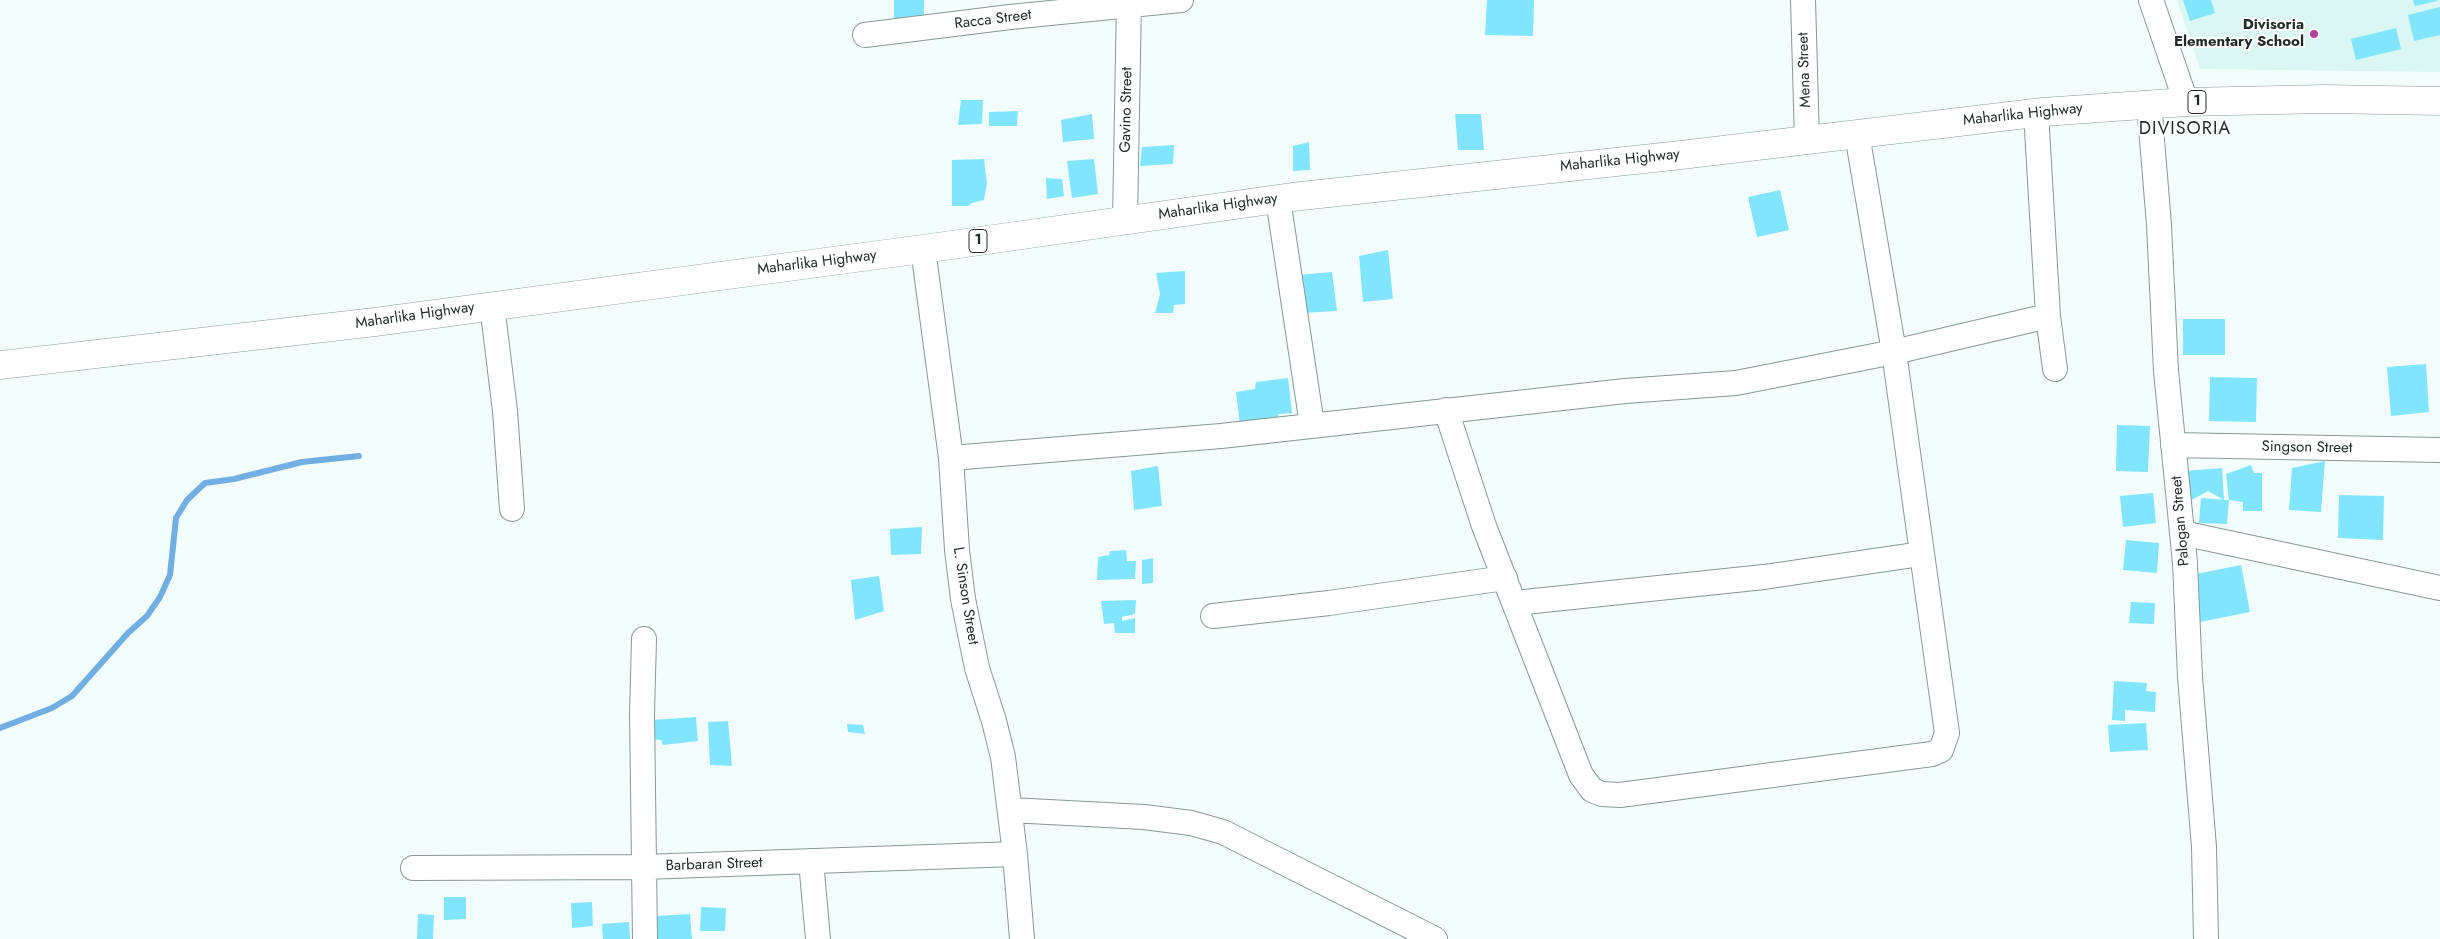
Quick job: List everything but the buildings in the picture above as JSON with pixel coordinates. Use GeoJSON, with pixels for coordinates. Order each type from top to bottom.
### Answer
{"type":"FeatureCollection","features":[{"type":"Feature","properties":{"kind":"highway","name":"Maharlika Highway"},"geometry":{"type":"LineString","coordinates":[[0,364],[375,322],[923,249],[1278,199],[2036,113],[2149,103],[2325,99],[2440,101]]}},
{"type":"Feature","properties":{"kind":"street","name":"Racca Street"},"geometry":{"type":"LineString","coordinates":[[865,35],[1129,3],[1181,0]]}},
{"type":"Feature","properties":{"kind":"street","name":"Mena Street"},"geometry":{"type":"LineString","coordinates":[[1802,0],[1807,140]]}},
{"type":"Feature","properties":{"kind":"street"},"geometry":{"type":"LineString","coordinates":[[2151,0],[2186,102]]}},
{"type":"Feature","properties":{"kind":"street","name":"Gavino Street"},"geometry":{"type":"LineString","coordinates":[[1125,221],[1129,3]]}},
{"type":"Feature","properties":{"kind":"street","name":"Palogan Street"},"geometry":{"type":"LineString","coordinates":[[2149,103],[2159,225],[2166,370],[2182,533],[2190,677],[2204,847],[2206,939]]}},
{"type":"Feature","properties":{"kind":"street"},"geometry":{"type":"LineString","coordinates":[[2036,113],[2048,316],[2055,369]]}},
{"type":"Feature","properties":{"kind":"street"},"geometry":{"type":"LineString","coordinates":[[1446,410],[1484,526],[1506,578],[1581,775],[1592,790],[1602,794],[1620,795],[1932,754],[1941,750],[1947,732],[1894,352],[1857,134]]}},
{"type":"Feature","properties":{"kind":"street"},"geometry":{"type":"LineString","coordinates":[[1278,199],[1312,425]]}},
{"type":"Feature","properties":{"kind":"street","name":"L. Sinson Street"},"geometry":{"type":"LineString","coordinates":[[923,249],[951,458],[957,550],[968,626],[977,668],[1000,748],[1010,810],[1022,939]]}},
{"type":"Feature","properties":{"kind":"street"},"geometry":{"type":"LineString","coordinates":[[492,305],[504,411],[512,509]]}},
{"type":"Feature","properties":{"kind":"street"},"geometry":{"type":"LineString","coordinates":[[951,458],[1222,436],[1625,391],[1736,383],[1894,352],[2048,316]]}},
{"type":"Feature","properties":{"kind":"street","name":"Singson Street"},"geometry":{"type":"LineString","coordinates":[[2173,445],[2440,450]]}},
{"type":"Feature","properties":{"kind":"street"},"geometry":{"type":"LineString","coordinates":[[2182,533],[2440,588]]}},
{"type":"Feature","properties":{"kind":"street"},"geometry":{"type":"LineString","coordinates":[[1515,603],[1764,577],[1921,554]]}},
{"type":"Feature","properties":{"kind":"street"},"geometry":{"type":"LineString","coordinates":[[1213,616],[1328,603],[1506,578]]}},
{"type":"Feature","properties":{"kind":"street"},"geometry":{"type":"LineString","coordinates":[[644,640],[643,867],[645,939]]}},
{"type":"Feature","properties":{"kind":"street"},"geometry":{"type":"LineString","coordinates":[[1010,810],[1144,817],[1191,823],[1223,832],[1435,939]]}},
{"type":"Feature","properties":{"kind":"street","name":"Barbaran Street"},"geometry":{"type":"LineString","coordinates":[[413,868],[643,867],[1015,854]]}},
{"type":"Feature","properties":{"kind":"street"},"geometry":{"type":"LineString","coordinates":[[811,861],[818,939]]}},
{"type":"Feature","properties":{"kind":"shaded area","name":"Divisoria Elementary School"},"geometry":{"type":"Polygon","coordinates":[[[2177,0],[2440,0],[2440,72],[2200,69],[2177,0]]]}},
{"type":"Feature","properties":{"kind":"waterway"},"geometry":{"type":"LineString","coordinates":[[0,728],[52,708],[72,696],[128,633],[147,616],[160,597],[170,575],[176,518],[187,500],[205,483],[234,479],[302,462],[359,456]]}},
{"type":"Feature","properties":{"kind":"place","name":"Divisoria Elementary School"},"geometry":{"type":"Point","coordinates":[2314,34]}},
{"type":"Feature","properties":{"kind":"district","name":"DIVISORIA"},"geometry":{"type":"Point","coordinates":[2185,130]}}]}
